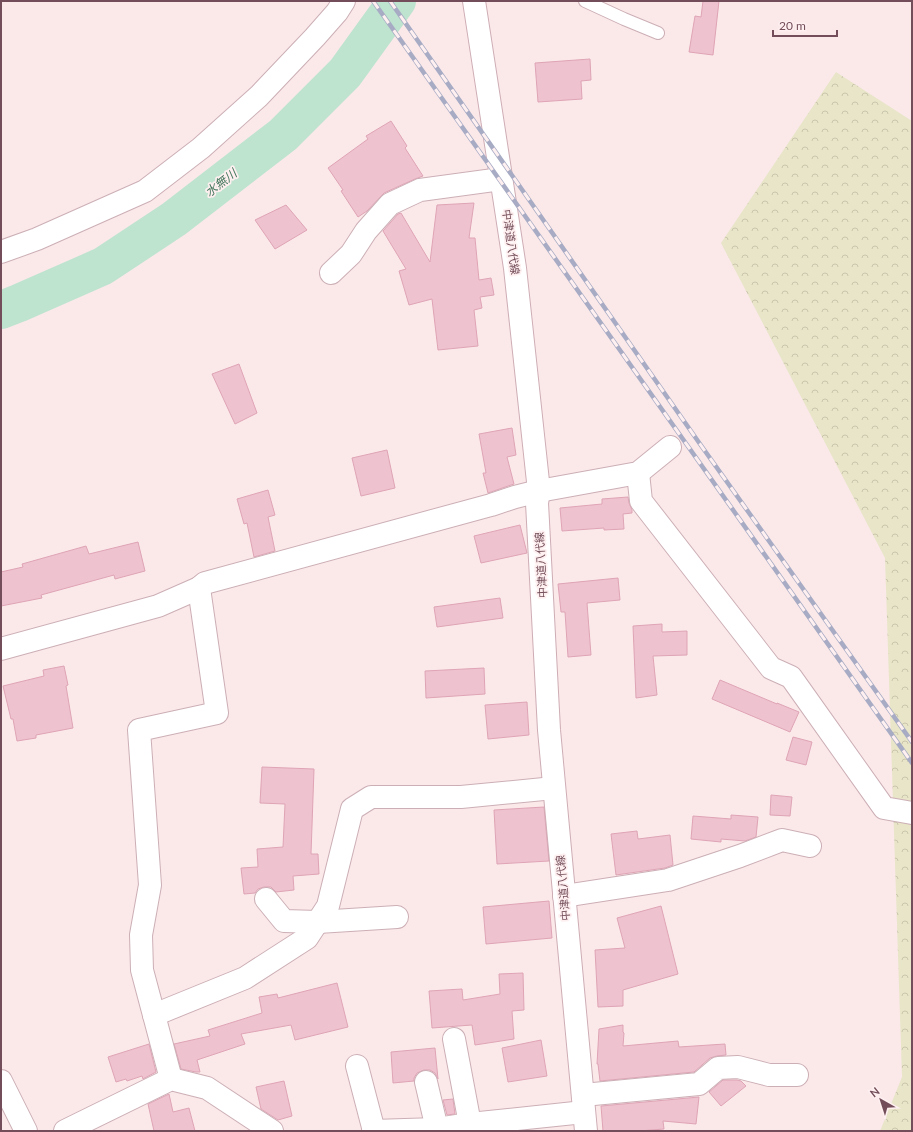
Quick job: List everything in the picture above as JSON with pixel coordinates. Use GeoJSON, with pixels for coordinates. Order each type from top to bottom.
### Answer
{"type":"FeatureCollection","features":[{"type":"Feature","properties":{"kind":"street"},"geometry":{"type":"LineString","coordinates":[[1,252],[38,238],[145,191],[201,148],[259,96],[315,38],[337,12],[344,1]]}},
{"type":"Feature","properties":{"kind":"street","name":"中津道八代線"},"geometry":{"type":"LineString","coordinates":[[474,1],[515,268],[539,491],[537,503],[549,730],[584,1113]]}},
{"type":"Feature","properties":{"kind":"street"},"geometry":{"type":"LineString","coordinates":[[331,273],[351,254],[366,231],[390,204],[420,190],[501,179]]}},
{"type":"Feature","properties":{"kind":"street"},"geometry":{"type":"LineString","coordinates":[[1,649],[158,606],[199,588],[205,583],[516,497],[539,491],[638,473],[670,446]]}},
{"type":"Feature","properties":{"kind":"street"},"geometry":{"type":"LineString","coordinates":[[638,473],[641,501],[771,668],[791,677],[884,808],[912,813]]}},
{"type":"Feature","properties":{"kind":"street"},"geometry":{"type":"LineString","coordinates":[[171,1079],[142,970],[141,935],[150,885],[139,730],[217,713],[199,588]]}},
{"type":"Feature","properties":{"kind":"street"},"geometry":{"type":"LineString","coordinates":[[154,1015],[245,978],[307,938],[328,906],[352,809],[371,796],[461,797],[554,788]]}},
{"type":"Feature","properties":{"kind":"street"},"geometry":{"type":"LineString","coordinates":[[564,896],[668,880],[782,840],[810,846]]}},
{"type":"Feature","properties":{"kind":"street"},"geometry":{"type":"LineString","coordinates":[[266,899],[284,921],[318,922],[397,917]]}},
{"type":"Feature","properties":{"kind":"street"},"geometry":{"type":"LineString","coordinates":[[454,1039],[470,1124]]}},
{"type":"Feature","properties":{"kind":"street"},"geometry":{"type":"LineString","coordinates":[[357,1066],[373,1131],[437,1129],[470,1124],[584,1113],[699,1084],[718,1068],[738,1066],[770,1075],[798,1075]]}},
{"type":"Feature","properties":{"kind":"street"},"geometry":{"type":"LineString","coordinates":[[66,1131],[171,1079],[207,1088],[272,1131]]}},
{"type":"Feature","properties":{"kind":"street"},"geometry":{"type":"LineString","coordinates":[[1,1080],[26,1131]]}},
{"type":"Feature","properties":{"kind":"street"},"geometry":{"type":"LineString","coordinates":[[426,1082],[437,1129]]}},
{"type":"Feature","properties":{"kind":"lane"},"geometry":{"type":"LineString","coordinates":[[585,1],[658,33]]}},
{"type":"Feature","properties":{"kind":"green space"},"geometry":{"type":"Polygon","coordinates":[[[836,72],[912,121],[912,1131],[880,1131],[902,1077],[885,558],[721,243],[836,72]]]}},
{"type":"Feature","properties":{"kind":"building"},"geometry":{"type":"Polygon","coordinates":[[[703,1],[719,1],[713,55],[689,52],[695,16],[701,17],[703,1]]]}},
{"type":"Feature","properties":{"kind":"building"},"geometry":{"type":"Polygon","coordinates":[[[590,59],[591,80],[581,81],[582,99],[538,102],[535,63],[590,59]]]}},
{"type":"Feature","properties":{"kind":"building"},"geometry":{"type":"Polygon","coordinates":[[[391,121],[407,146],[405,148],[423,176],[384,193],[367,211],[358,217],[341,191],[343,190],[328,168],[368,139],[366,136],[391,121]]]}},
{"type":"Feature","properties":{"kind":"building"},"geometry":{"type":"Polygon","coordinates":[[[474,203],[469,238],[475,238],[479,280],[491,278],[494,295],[480,297],[482,308],[474,310],[478,346],[438,350],[432,299],[409,305],[399,271],[406,269],[383,231],[398,214],[401,213],[430,262],[437,205],[474,203]]]}},
{"type":"Feature","properties":{"kind":"building"},"geometry":{"type":"Polygon","coordinates":[[[286,205],[307,230],[275,249],[255,220],[286,205]]]}},
{"type":"Feature","properties":{"kind":"building"},"geometry":{"type":"Polygon","coordinates":[[[239,364],[257,413],[235,424],[212,374],[239,364]]]}},
{"type":"Feature","properties":{"kind":"building"},"geometry":{"type":"Polygon","coordinates":[[[512,428],[516,455],[507,457],[514,484],[488,493],[483,473],[486,473],[479,434],[512,428]]]}},
{"type":"Feature","properties":{"kind":"building"},"geometry":{"type":"Polygon","coordinates":[[[387,450],[395,488],[361,496],[352,458],[387,450]]]}},
{"type":"Feature","properties":{"kind":"building"},"geometry":{"type":"Polygon","coordinates":[[[268,490],[275,515],[268,517],[275,551],[254,557],[247,523],[244,524],[237,499],[268,490]]]}},
{"type":"Feature","properties":{"kind":"building"},"geometry":{"type":"Polygon","coordinates":[[[628,497],[632,513],[623,514],[624,529],[604,530],[604,528],[562,531],[560,508],[602,504],[602,499],[628,497]]]}},
{"type":"Feature","properties":{"kind":"building"},"geometry":{"type":"Polygon","coordinates":[[[520,525],[527,553],[481,563],[474,536],[520,525]]]}},
{"type":"Feature","properties":{"kind":"building"},"geometry":{"type":"Polygon","coordinates":[[[138,542],[145,571],[115,579],[114,575],[41,595],[42,598],[1,606],[1,572],[23,567],[22,564],[86,546],[89,554],[138,542]]]}},
{"type":"Feature","properties":{"kind":"building"},"geometry":{"type":"Polygon","coordinates":[[[618,578],[620,600],[587,603],[591,655],[568,657],[565,612],[561,612],[558,584],[618,578]]]}},
{"type":"Feature","properties":{"kind":"building"},"geometry":{"type":"Polygon","coordinates":[[[500,598],[503,618],[437,627],[434,607],[500,598]]]}},
{"type":"Feature","properties":{"kind":"building"},"geometry":{"type":"Polygon","coordinates":[[[662,624],[662,632],[687,631],[687,655],[653,656],[657,695],[636,698],[633,626],[662,624]]]}},
{"type":"Feature","properties":{"kind":"building"},"geometry":{"type":"Polygon","coordinates":[[[64,666],[68,685],[66,686],[73,728],[36,735],[36,738],[17,741],[13,719],[11,719],[3,686],[44,676],[43,670],[64,666]]]}},
{"type":"Feature","properties":{"kind":"building"},"geometry":{"type":"Polygon","coordinates":[[[484,668],[485,694],[426,698],[425,671],[484,668]]]}},
{"type":"Feature","properties":{"kind":"building"},"geometry":{"type":"Polygon","coordinates":[[[720,680],[799,712],[790,732],[712,699],[720,680]]]}},
{"type":"Feature","properties":{"kind":"building"},"geometry":{"type":"Polygon","coordinates":[[[527,702],[529,735],[488,739],[485,705],[527,702]]]}},
{"type":"Feature","properties":{"kind":"building"},"geometry":{"type":"Polygon","coordinates":[[[793,737],[812,742],[806,765],[786,760],[793,737]]]}},
{"type":"Feature","properties":{"kind":"building"},"geometry":{"type":"Polygon","coordinates":[[[262,767],[314,769],[311,854],[318,854],[319,874],[293,876],[294,890],[276,892],[271,887],[264,887],[258,889],[255,893],[244,894],[241,868],[258,867],[257,849],[283,847],[285,804],[260,803],[262,767]]]}},
{"type":"Feature","properties":{"kind":"building"},"geometry":{"type":"Polygon","coordinates":[[[771,795],[792,797],[790,816],[770,815],[771,795]]]}},
{"type":"Feature","properties":{"kind":"building"},"geometry":{"type":"Polygon","coordinates":[[[544,807],[549,861],[497,864],[494,810],[544,807]]]}},
{"type":"Feature","properties":{"kind":"building"},"geometry":{"type":"Polygon","coordinates":[[[731,815],[758,817],[756,837],[745,841],[721,839],[721,842],[691,839],[693,816],[731,819],[731,815]]]}},
{"type":"Feature","properties":{"kind":"building"},"geometry":{"type":"Polygon","coordinates":[[[637,831],[638,839],[670,835],[673,865],[665,868],[616,875],[611,834],[637,831]]]}},
{"type":"Feature","properties":{"kind":"building"},"geometry":{"type":"Polygon","coordinates":[[[549,901],[552,938],[486,944],[483,907],[549,901]]]}},
{"type":"Feature","properties":{"kind":"building"},"geometry":{"type":"Polygon","coordinates":[[[661,906],[678,974],[623,990],[623,1006],[598,1007],[595,950],[625,948],[617,918],[661,906]]]}},
{"type":"Feature","properties":{"kind":"building"},"geometry":{"type":"Polygon","coordinates":[[[523,973],[524,1010],[512,1011],[514,1039],[475,1045],[472,1025],[432,1028],[429,991],[462,989],[463,1000],[500,994],[499,974],[523,973]]]}},
{"type":"Feature","properties":{"kind":"building"},"geometry":{"type":"Polygon","coordinates":[[[337,983],[348,1027],[295,1040],[291,1025],[241,1034],[245,1044],[197,1060],[200,1072],[181,1069],[174,1044],[210,1036],[208,1030],[262,1013],[259,997],[277,994],[278,998],[337,983]]]}},
{"type":"Feature","properties":{"kind":"building"},"geometry":{"type":"Polygon","coordinates":[[[623,1025],[623,1046],[678,1041],[679,1047],[725,1044],[726,1055],[710,1058],[694,1072],[600,1081],[597,1064],[599,1029],[623,1025]]]}},
{"type":"Feature","properties":{"kind":"building"},"geometry":{"type":"Polygon","coordinates":[[[541,1040],[547,1076],[508,1082],[502,1048],[541,1040]]]}},
{"type":"Feature","properties":{"kind":"building"},"geometry":{"type":"Polygon","coordinates":[[[149,1044],[156,1072],[143,1079],[142,1076],[127,1081],[126,1079],[116,1082],[108,1057],[149,1044]]]}},
{"type":"Feature","properties":{"kind":"building"},"geometry":{"type":"Polygon","coordinates":[[[435,1048],[438,1079],[435,1073],[430,1070],[424,1070],[417,1073],[414,1081],[393,1083],[391,1052],[435,1048]]]}},
{"type":"Feature","properties":{"kind":"building"},"geometry":{"type":"Polygon","coordinates":[[[723,1080],[741,1081],[746,1086],[721,1106],[709,1092],[723,1080]]]}},
{"type":"Feature","properties":{"kind":"building"},"geometry":{"type":"Polygon","coordinates":[[[284,1081],[292,1116],[278,1120],[261,1109],[256,1087],[284,1081]]]}},
{"type":"Feature","properties":{"kind":"building"},"geometry":{"type":"Polygon","coordinates":[[[169,1094],[173,1112],[189,1108],[195,1131],[154,1131],[148,1104],[169,1094]]]}},
{"type":"Feature","properties":{"kind":"building"},"geometry":{"type":"Polygon","coordinates":[[[699,1097],[696,1124],[663,1121],[664,1129],[603,1131],[601,1106],[699,1097]]]}},
{"type":"Feature","properties":{"kind":"building"},"geometry":{"type":"Polygon","coordinates":[[[453,1099],[455,1114],[447,1115],[443,1100],[453,1099]]]}},
{"type":"Feature","properties":{"kind":"waterway","name":"水無川"},"geometry":{"type":"LineString","coordinates":[[1,310],[103,266],[174,219],[283,135],[345,73],[397,1]]}},
{"type":"Feature","properties":{"kind":"railway"},"geometry":{"type":"LineString","coordinates":[[373,1],[912,763]]}},
{"type":"Feature","properties":{"kind":"railway"},"geometry":{"type":"LineString","coordinates":[[390,1],[700,444],[912,742]]}}]}
